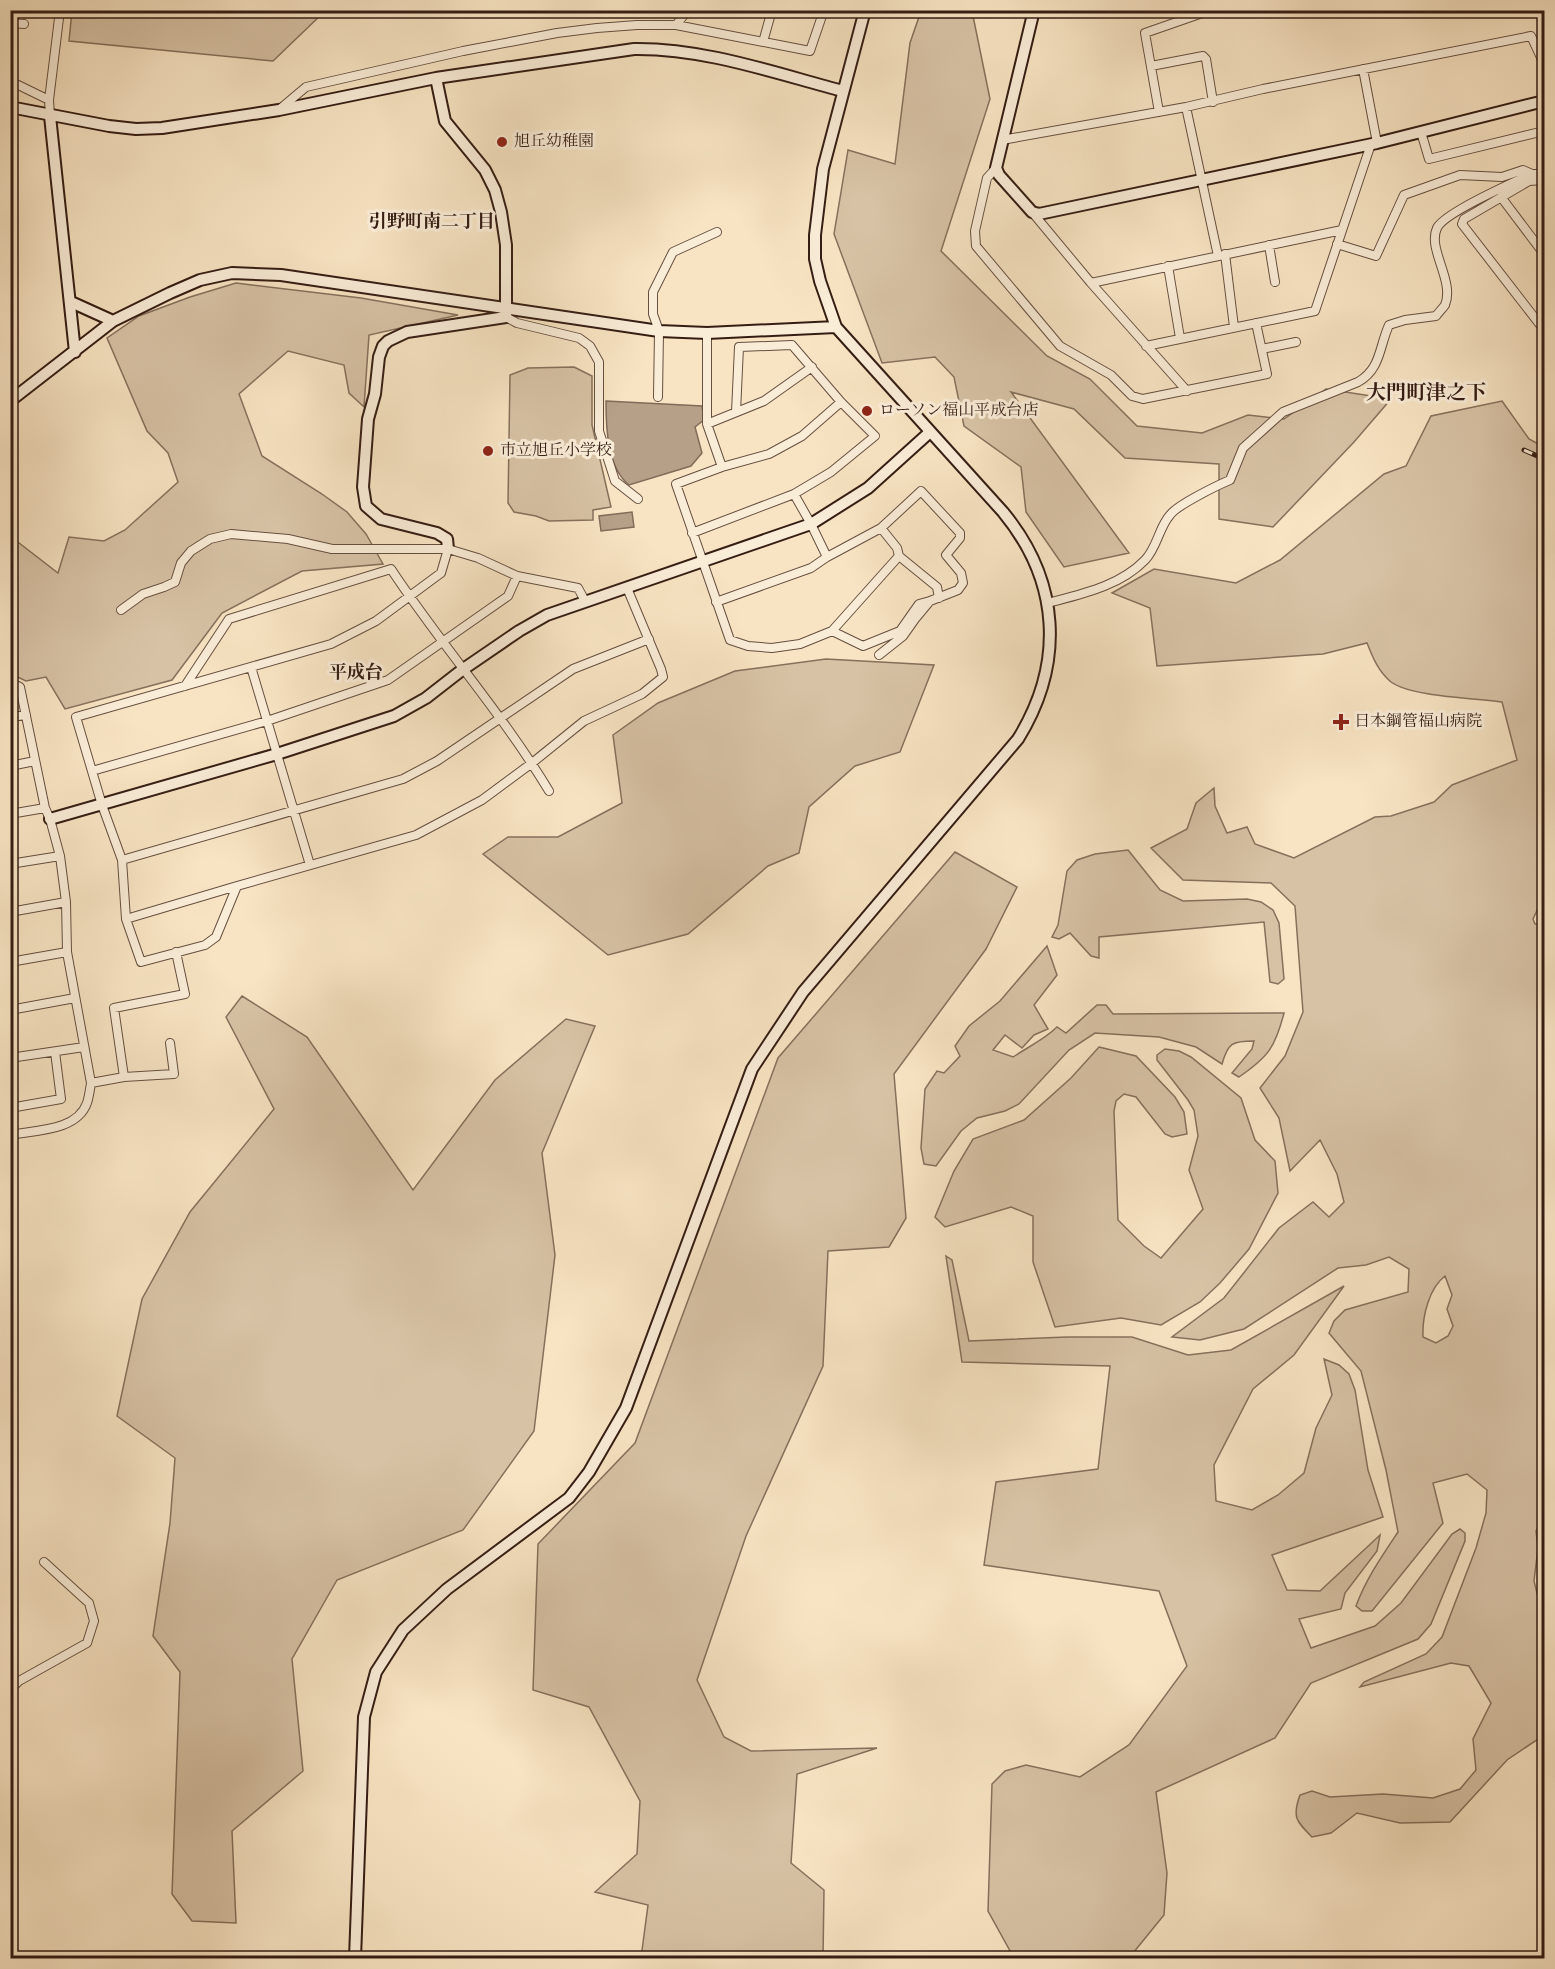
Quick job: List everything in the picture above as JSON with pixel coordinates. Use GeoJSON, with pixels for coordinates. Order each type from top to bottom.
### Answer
{"type":"FeatureCollection","features":[{"type":"Feature","properties":{"kind":"street"},"geometry":{"type":"LineString","coordinates":[[60,10],[49,100],[75,352]]}},
{"type":"Feature","properties":{"kind":"street"},"geometry":{"type":"LineString","coordinates":[[763,42],[772,10]]}},
{"type":"Feature","properties":{"kind":"street"},"geometry":{"type":"LineString","coordinates":[[279,110],[306,87],[463,51],[557,33],[637,25],[676,25],[810,51],[824,10]]}},
{"type":"Feature","properties":{"kind":"street"},"geometry":{"type":"LineString","coordinates":[[355,1959],[364,1717],[376,1672],[403,1630],[420,1614],[447,1589],[569,1498],[589,1472],[626,1408],[752,1069],[803,992],[1018,739],[1030,720],[1039,698],[1045,674],[1050,627],[1048,603],[1039,570],[1016,528],[836,327],[815,259],[815,235],[823,169],[865,10]]}},
{"type":"Feature","properties":{"kind":"street"},"geometry":{"type":"LineString","coordinates":[[1035,10],[996,168],[987,178],[975,231],[976,246],[1060,346],[1111,375],[1132,396],[1143,399],[1186,392],[1267,374],[1256,323]]}},
{"type":"Feature","properties":{"kind":"street"},"geometry":{"type":"LineString","coordinates":[[1159,111],[1145,33],[1211,10]]}},
{"type":"Feature","properties":{"kind":"street"},"geometry":{"type":"LineString","coordinates":[[676,25],[686,11]]}},
{"type":"Feature","properties":{"kind":"street"},"geometry":{"type":"LineString","coordinates":[[10,23],[24,24]]}},
{"type":"Feature","properties":{"kind":"street"},"geometry":{"type":"LineString","coordinates":[[1002,140],[1213,102],[1263,89],[1531,36],[1545,64]]}},
{"type":"Feature","properties":{"kind":"street"},"geometry":{"type":"LineString","coordinates":[[10,107],[109,126],[136,129],[162,128],[279,110],[436,78],[634,49],[658,49],[699,54],[843,91]]}},
{"type":"Feature","properties":{"kind":"street"},"geometry":{"type":"LineString","coordinates":[[1151,66],[1203,56],[1206,59],[1213,102]]}},
{"type":"Feature","properties":{"kind":"street"},"geometry":{"type":"LineString","coordinates":[[1146,346],[1315,311],[1374,144],[1363,69]]}},
{"type":"Feature","properties":{"kind":"street"},"geometry":{"type":"LineString","coordinates":[[436,78],[445,121],[485,170],[495,190],[506,245],[506,313],[517,323],[579,338],[590,346],[599,362],[599,431],[608,461],[615,481],[638,499]]}},
{"type":"Feature","properties":{"kind":"street"},"geometry":{"type":"LineString","coordinates":[[10,81],[49,100]]}},
{"type":"Feature","properties":{"kind":"street"},"geometry":{"type":"LineString","coordinates":[[1032,212],[1039,214],[1374,144],[1545,101]]}},
{"type":"Feature","properties":{"kind":"street"},"geometry":{"type":"LineString","coordinates":[[1186,107],[1201,181],[1221,255],[1234,327]]}},
{"type":"Feature","properties":{"kind":"street"},"geometry":{"type":"LineString","coordinates":[[1421,132],[1429,159],[1545,131]]}},
{"type":"Feature","properties":{"kind":"street"},"geometry":{"type":"LineString","coordinates":[[996,168],[999,175],[1090,283],[1186,392]]}},
{"type":"Feature","properties":{"kind":"street"},"geometry":{"type":"LineString","coordinates":[[1337,244],[1376,256],[1404,195],[1460,175],[1502,177],[1523,170],[1532,174],[1541,174],[1545,178]]}},
{"type":"Feature","properties":{"kind":"street"},"geometry":{"type":"LineString","coordinates":[[1048,603],[1084,594],[1114,583],[1146,559],[1170,514],[1210,488],[1230,480],[1243,448],[1284,412],[1369,376],[1377,362],[1389,325],[1405,320],[1436,316],[1445,304],[1446,284],[1435,238],[1437,227],[1456,212],[1532,174]]}},
{"type":"Feature","properties":{"kind":"street"},"geometry":{"type":"LineString","coordinates":[[1545,178],[1529,181],[1464,219],[1462,224],[1541,326],[1545,324]]}},
{"type":"Feature","properties":{"kind":"street"},"geometry":{"type":"LineString","coordinates":[[1501,197],[1545,254]]}},
{"type":"Feature","properties":{"kind":"street"},"geometry":{"type":"LineString","coordinates":[[1090,283],[1342,230]]}},
{"type":"Feature","properties":{"kind":"street"},"geometry":{"type":"LineString","coordinates":[[658,397],[659,331],[653,314],[653,292],[673,252],[717,232]]}},
{"type":"Feature","properties":{"kind":"street"},"geometry":{"type":"LineString","coordinates":[[1269,245],[1275,282]]}},
{"type":"Feature","properties":{"kind":"street"},"geometry":{"type":"LineString","coordinates":[[1168,266],[1180,338]]}},
{"type":"Feature","properties":{"kind":"street"},"geometry":{"type":"LineString","coordinates":[[10,401],[113,321],[200,280],[232,273],[281,274],[506,313],[659,331],[707,333],[836,327]]}},
{"type":"Feature","properties":{"kind":"street"},"geometry":{"type":"LineString","coordinates":[[71,302],[113,321]]}},
{"type":"Feature","properties":{"kind":"street"},"geometry":{"type":"LineString","coordinates":[[237,886],[216,938],[205,945],[141,962],[126,919],[122,860],[102,805],[76,717],[331,644],[376,621],[441,573],[448,549],[447,539],[437,533],[381,519],[366,506],[363,487],[368,419],[375,394],[379,357],[383,346],[388,341],[407,332],[506,313]]}},
{"type":"Feature","properties":{"kind":"street"},"geometry":{"type":"LineString","coordinates":[[707,333],[707,424],[722,467]]}},
{"type":"Feature","properties":{"kind":"street"},"geometry":{"type":"LineString","coordinates":[[1262,349],[1296,342]]}},
{"type":"Feature","properties":{"kind":"street"},"geometry":{"type":"LineString","coordinates":[[692,533],[794,494],[831,472],[875,436],[841,402],[792,345],[740,347],[736,412]]}},
{"type":"Feature","properties":{"kind":"street"},"geometry":{"type":"LineString","coordinates":[[707,424],[764,401],[812,367]]}},
{"type":"Feature","properties":{"kind":"street"},"geometry":{"type":"LineString","coordinates":[[841,402],[802,436],[769,454],[722,467],[676,484],[730,640],[748,646],[772,648],[800,644],[831,631],[899,555]]}},
{"type":"Feature","properties":{"kind":"street"},"geometry":{"type":"LineString","coordinates":[[50,819],[277,754],[394,716],[426,698],[462,670],[547,615],[811,524],[868,488],[930,432]]}},
{"type":"Feature","properties":{"kind":"street"},"geometry":{"type":"LineString","coordinates":[[716,602],[811,568],[881,528],[921,491],[960,533],[960,538],[945,555],[961,573],[963,583],[958,590],[919,604],[900,631],[863,646],[831,631]]}},
{"type":"Feature","properties":{"kind":"street"},"geometry":{"type":"LineString","coordinates":[[794,494],[827,557]]}},
{"type":"Feature","properties":{"kind":"street"},"geometry":{"type":"LineString","coordinates":[[881,528],[897,548],[899,555],[937,587],[939,598]]}},
{"type":"Feature","properties":{"kind":"street"},"geometry":{"type":"LineString","coordinates":[[121,610],[143,594],[175,582],[181,563],[191,551],[210,539],[231,534],[288,539],[332,549],[448,549],[478,558],[518,576],[578,588],[585,600]]}},
{"type":"Feature","properties":{"kind":"street"},"geometry":{"type":"LineString","coordinates":[[185,686],[229,619],[391,569],[462,670],[501,718],[549,791]]}},
{"type":"Feature","properties":{"kind":"street"},"geometry":{"type":"LineString","coordinates":[[92,771],[267,721],[388,680],[508,596],[518,576]]}},
{"type":"Feature","properties":{"kind":"street"},"geometry":{"type":"LineString","coordinates":[[126,919],[416,835],[482,800],[584,721],[642,694],[663,677],[627,588]]}},
{"type":"Feature","properties":{"kind":"street"},"geometry":{"type":"LineString","coordinates":[[879,655],[903,636],[930,601]]}},
{"type":"Feature","properties":{"kind":"street"},"geometry":{"type":"LineString","coordinates":[[122,860],[403,779],[437,761],[573,669],[649,639]]}},
{"type":"Feature","properties":{"kind":"street"},"geometry":{"type":"LineString","coordinates":[[251,667],[310,865]]}},
{"type":"Feature","properties":{"kind":"street"},"geometry":{"type":"LineString","coordinates":[[10,682],[20,687],[45,808],[60,856],[66,902],[67,952],[91,1083],[88,1102],[81,1114],[69,1124],[10,1136]]}},
{"type":"Feature","properties":{"kind":"street"},"geometry":{"type":"LineString","coordinates":[[10,717],[26,715]]}},
{"type":"Feature","properties":{"kind":"street"},"geometry":{"type":"LineString","coordinates":[[10,766],[35,761]]}},
{"type":"Feature","properties":{"kind":"street"},"geometry":{"type":"LineString","coordinates":[[10,814],[45,808]]}},
{"type":"Feature","properties":{"kind":"street"},"geometry":{"type":"LineString","coordinates":[[10,864],[60,856]]}},
{"type":"Feature","properties":{"kind":"street"},"geometry":{"type":"LineString","coordinates":[[10,912],[66,902]]}},
{"type":"Feature","properties":{"kind":"street"},"geometry":{"type":"LineString","coordinates":[[10,962],[67,952]]}},
{"type":"Feature","properties":{"kind":"street"},"geometry":{"type":"LineString","coordinates":[[124,1077],[114,1008],[185,994],[176,952]]}},
{"type":"Feature","properties":{"kind":"street"},"geometry":{"type":"LineString","coordinates":[[10,1010],[75,998]]}},
{"type":"Feature","properties":{"kind":"street"},"geometry":{"type":"LineString","coordinates":[[91,1083],[124,1077],[174,1074],[170,1042]]}},
{"type":"Feature","properties":{"kind":"street"},"geometry":{"type":"LineString","coordinates":[[10,1058],[84,1047]]}},
{"type":"Feature","properties":{"kind":"street"},"geometry":{"type":"LineString","coordinates":[[10,1108],[61,1099],[55,1052]]}},
{"type":"Feature","properties":{"kind":"street"},"geometry":{"type":"LineString","coordinates":[[1545,1556],[1543,1572],[1545,1594]]}},
{"type":"Feature","properties":{"kind":"street"},"geometry":{"type":"LineString","coordinates":[[10,1690],[19,1681],[87,1643],[94,1620],[89,1603],[44,1562]]}},
{"type":"Feature","properties":{"kind":"shaded area"},"geometry":{"type":"Polygon","coordinates":[[[72,10],[325,11],[273,61],[69,41],[72,10]]]}},
{"type":"Feature","properties":{"kind":"shaded area"},"geometry":{"type":"Polygon","coordinates":[[[921,11],[972,11],[990,99],[941,251],[1047,356],[1090,379],[1137,426],[1202,433],[1248,415],[1284,419],[1326,389],[1391,399],[1354,442],[1273,527],[1219,519],[1219,464],[1125,458],[1074,409],[1011,392],[1129,553],[1064,567],[1026,512],[1021,467],[964,426],[954,377],[935,357],[882,363],[834,234],[848,150],[895,164],[910,43],[921,11]]]}},
{"type":"Feature","properties":{"kind":"shaded area"},"geometry":{"type":"Polygon","coordinates":[[[236,283],[361,298],[458,315],[369,335],[364,407],[349,393],[344,365],[288,351],[239,394],[262,456],[347,512],[366,534],[383,564],[302,571],[222,613],[172,680],[65,709],[46,677],[26,681],[11,674],[10,536],[58,573],[69,537],[104,541],[125,530],[178,482],[168,453],[147,431],[107,338],[139,316],[236,283]]]}},
{"type":"Feature","properties":{"kind":"shaded area"},"geometry":{"type":"Polygon","coordinates":[[[574,367],[592,376],[592,425],[611,507],[593,510],[593,520],[549,521],[514,512],[508,503],[510,375],[528,368],[574,367]]]}},
{"type":"Feature","properties":{"kind":"shaded area"},"geometry":{"type":"Polygon","coordinates":[[[606,401],[702,406],[704,420],[695,427],[702,453],[691,466],[629,485],[616,468],[612,458],[607,435],[606,401]]]}},
{"type":"Feature","properties":{"kind":"shaded area"},"geometry":{"type":"Polygon","coordinates":[[[1502,401],[1529,439],[1544,447],[1544,900],[1533,919],[1535,924],[1544,923],[1544,1421],[1538,1426],[1544,1489],[1544,1518],[1536,1531],[1538,1548],[1534,1581],[1544,1621],[1544,1735],[1507,1760],[1450,1822],[1400,1823],[1357,1813],[1331,1833],[1312,1837],[1297,1818],[1296,1809],[1300,1795],[1312,1791],[1330,1797],[1383,1794],[1433,1798],[1460,1789],[1476,1770],[1473,1739],[1491,1703],[1469,1666],[1451,1663],[1360,1687],[1364,1682],[1426,1654],[1442,1637],[1476,1548],[1486,1513],[1487,1490],[1467,1474],[1433,1483],[1443,1523],[1372,1611],[1362,1611],[1356,1606],[1369,1577],[1398,1532],[1386,1470],[1361,1371],[1329,1333],[1334,1321],[1345,1310],[1408,1292],[1409,1269],[1389,1257],[1366,1265],[1338,1268],[1244,1329],[1200,1340],[1172,1337],[1224,1298],[1279,1228],[1313,1202],[1329,1217],[1344,1202],[1337,1174],[1320,1140],[1290,1171],[1279,1118],[1260,1088],[1285,1056],[1303,1012],[1295,906],[1271,883],[1183,880],[1151,848],[1187,829],[1196,803],[1214,788],[1215,806],[1227,833],[1247,827],[1255,844],[1294,858],[1375,817],[1391,816],[1434,802],[1452,785],[1517,760],[1502,702],[1428,694],[1401,687],[1391,682],[1383,673],[1367,643],[1323,654],[1157,666],[1150,608],[1112,593],[1154,569],[1236,583],[1280,560],[1384,474],[1406,466],[1431,416],[1502,401]],[[1445,1276],[1439,1281],[1431,1295],[1424,1321],[1423,1337],[1436,1343],[1448,1336],[1453,1326],[1447,1309],[1452,1295],[1445,1276]]]}},
{"type":"Feature","properties":{"kind":"shaded area"},"geometry":{"type":"Polygon","coordinates":[[[632,512],[634,527],[601,531],[599,516],[632,512]]]}},
{"type":"Feature","properties":{"kind":"shaded area"},"geometry":{"type":"Polygon","coordinates":[[[826,659],[934,665],[900,752],[855,766],[809,807],[799,853],[768,866],[688,934],[608,955],[483,854],[508,837],[558,837],[622,803],[613,735],[658,703],[735,671],[826,659]]]}},
{"type":"Feature","properties":{"kind":"shaded area"},"geometry":{"type":"Polygon","coordinates":[[[1128,850],[1160,890],[1183,901],[1247,899],[1261,902],[1273,910],[1279,923],[1284,979],[1278,984],[1270,982],[1264,922],[1099,937],[1099,958],[1091,956],[1070,933],[1059,939],[1052,937],[1058,925],[1067,871],[1077,860],[1095,854],[1128,850]]]}},
{"type":"Feature","properties":{"kind":"shaded area"},"geometry":{"type":"Polygon","coordinates":[[[955,852],[1017,887],[986,949],[894,1074],[906,1218],[889,1247],[828,1251],[823,1366],[746,1536],[697,1680],[724,1737],[751,1751],[877,1748],[797,1774],[791,1863],[824,1890],[823,1958],[641,1958],[648,1905],[595,1892],[637,1854],[640,1801],[589,1707],[533,1690],[538,1544],[635,1443],[778,1058],[955,852]]]}},
{"type":"Feature","properties":{"kind":"shaded area"},"geometry":{"type":"Polygon","coordinates":[[[1047,946],[1057,975],[1034,1005],[1048,1029],[1034,1035],[1022,1048],[1005,1035],[993,1050],[1013,1057],[1057,1027],[1066,1033],[1097,1005],[1106,1005],[1113,1014],[1284,1013],[1277,1035],[1264,1057],[1239,1077],[1232,1073],[1252,1049],[1254,1041],[1236,1043],[1229,1047],[1222,1064],[1196,1047],[1159,1037],[1095,1033],[1069,1050],[1019,1104],[1005,1111],[977,1118],[961,1131],[936,1166],[924,1164],[921,1148],[925,1089],[937,1071],[944,1073],[960,1056],[955,1046],[969,1026],[1000,1001],[1047,946]]]}},
{"type":"Feature","properties":{"kind":"shaded area"},"geometry":{"type":"Polygon","coordinates":[[[242,996],[307,1037],[413,1190],[495,1080],[566,1019],[595,1026],[542,1153],[555,1255],[534,1431],[463,1530],[337,1580],[292,1659],[303,1771],[232,1831],[236,1923],[192,1921],[172,1894],[180,1672],[153,1636],[170,1523],[175,1458],[117,1416],[142,1299],[190,1212],[274,1109],[226,1017],[242,996]]]}},
{"type":"Feature","properties":{"kind":"shaded area"},"geometry":{"type":"Polygon","coordinates":[[[1099,1047],[1136,1056],[1175,1097],[1184,1112],[1187,1134],[1172,1137],[1165,1134],[1136,1097],[1124,1094],[1116,1101],[1114,1111],[1118,1220],[1144,1246],[1161,1258],[1203,1209],[1189,1170],[1198,1136],[1194,1110],[1157,1060],[1157,1055],[1165,1049],[1179,1051],[1191,1057],[1241,1098],[1255,1140],[1275,1161],[1278,1193],[1249,1249],[1200,1302],[1161,1325],[1121,1318],[1055,1327],[1033,1262],[1033,1216],[1011,1207],[945,1227],[935,1217],[954,1171],[973,1139],[1024,1120],[1071,1078],[1099,1047]]]}},
{"type":"Feature","properties":{"kind":"shaded area"},"geometry":{"type":"Polygon","coordinates":[[[946,1256],[952,1260],[969,1341],[1132,1337],[1188,1355],[1231,1350],[1344,1286],[1294,1355],[1253,1389],[1214,1465],[1216,1501],[1252,1510],[1278,1495],[1304,1473],[1316,1428],[1332,1395],[1324,1359],[1339,1365],[1349,1374],[1355,1390],[1368,1470],[1383,1517],[1272,1555],[1287,1590],[1320,1591],[1380,1535],[1377,1551],[1345,1593],[1341,1609],[1299,1619],[1311,1648],[1375,1626],[1401,1603],[1452,1534],[1460,1529],[1465,1533],[1465,1541],[1431,1624],[1418,1639],[1311,1683],[1275,1738],[1156,1792],[1167,1873],[1164,1915],[1129,1958],[1014,1958],[988,1911],[992,1784],[1005,1771],[1026,1765],[1080,1777],[1129,1745],[1187,1666],[1159,1591],[984,1565],[996,1482],[1098,1469],[1110,1366],[962,1362],[946,1256]]]}},
{"type":"Feature","properties":{"kind":"railway"},"geometry":{"type":"LineString","coordinates":[[1524,450],[1544,459]]}},
{"type":"Feature","properties":{"kind":"place","name":"旭丘幼稚園"},"geometry":{"type":"Point","coordinates":[502,142]}},
{"type":"Feature","properties":{"kind":"place","name":"ローソン福山平成台店"},"geometry":{"type":"Point","coordinates":[867,411]}},
{"type":"Feature","properties":{"kind":"place","name":"市立旭丘小学校"},"geometry":{"type":"Point","coordinates":[488,451]}},
{"type":"Feature","properties":{"kind":"place","name":"日本鋼管福山病院"},"geometry":{"type":"Point","coordinates":[1341,722]}},
{"type":"Feature","properties":{"kind":"district","name":"引野町南二丁目"},"geometry":{"type":"Point","coordinates":[432,222]}},
{"type":"Feature","properties":{"kind":"district","name":"大門町津之下"},"geometry":{"type":"Point","coordinates":[1426,393]}},
{"type":"Feature","properties":{"kind":"district","name":"平成台"},"geometry":{"type":"Point","coordinates":[356,673]}}]}
